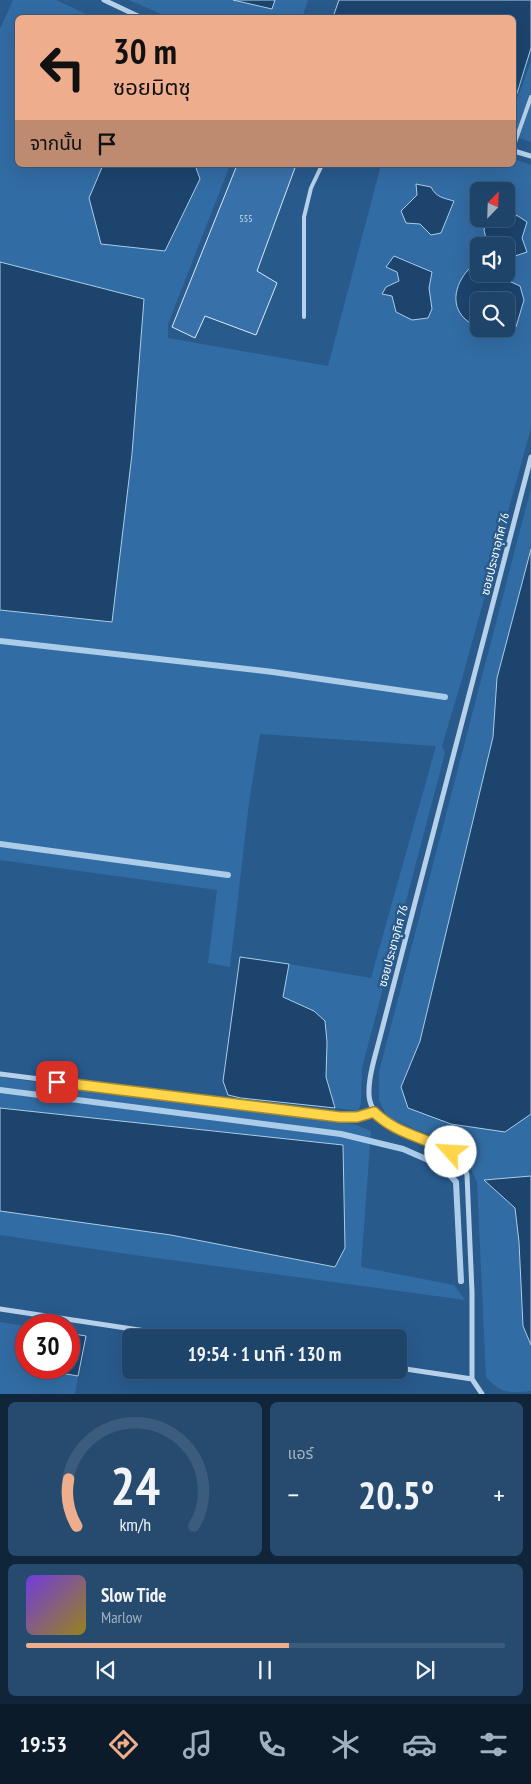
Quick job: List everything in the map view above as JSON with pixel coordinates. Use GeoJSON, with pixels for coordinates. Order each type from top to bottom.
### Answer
{"type":"FeatureCollection","features":[{"type":"Feature","properties":{"kind":"street"},"geometry":{"type":"LineString","coordinates":[[104,0],[117,3],[137,15]]}},
{"type":"Feature","properties":{"kind":"street"},"geometry":{"type":"LineString","coordinates":[[516,152],[531,156]]}},
{"type":"Feature","properties":{"kind":"street","name":"ซอยประชาอุทิศ 76"},"geometry":{"type":"LineString","coordinates":[[374,1112],[368,1092],[379,1041],[531,457]]}},
{"type":"Feature","properties":{"kind":"street"},"geometry":{"type":"LineString","coordinates":[[0,1074],[340,1117],[357,1117],[374,1112],[387,1124],[442,1146],[461,1158],[467,1175],[472,1292],[472,1379],[482,1394]]}},
{"type":"Feature","properties":{"kind":"street"},"geometry":{"type":"LineString","coordinates":[[0,1309],[132,1329]]}},
{"type":"Feature","properties":{"kind":"street"},"geometry":{"type":"LineString","coordinates":[[407,1369],[472,1379]]}},
{"type":"Feature","properties":{"kind":"lane"},"geometry":{"type":"LineString","coordinates":[[516,139],[531,96]]}},
{"type":"Feature","properties":{"kind":"lane"},"geometry":{"type":"LineString","coordinates":[[304,317],[304,217],[311,188],[321,167]]}},
{"type":"Feature","properties":{"kind":"shaded area"},"geometry":{"type":"Polygon","coordinates":[[[13,0],[56,0],[89,15],[15,15],[15,167],[102,167],[89,198],[200,179],[196,167],[229,167],[168,324],[168,338],[328,366],[380,167],[516,167],[516,160],[531,165],[531,428],[442,746],[445,753],[362,1068],[361,1104],[358,1111],[335,1108],[326,1077],[327,1042],[325,1021],[314,1011],[283,997],[289,964],[371,978],[436,746],[260,734],[249,803],[230,967],[208,963],[217,890],[0,860],[0,610],[111,622],[144,299],[0,262],[0,29],[13,0]],[[434,193],[417,195],[405,206],[431,235],[441,233],[454,201],[440,198],[434,193]],[[404,259],[397,272],[399,281],[386,287],[383,294],[392,296],[396,312],[432,309],[429,288],[432,272],[404,259]]]}},
{"type":"Feature","properties":{"kind":"shaded area"},"geometry":{"type":"Polygon","coordinates":[[[129,0],[233,0],[272,9],[275,0],[308,0],[303,15],[163,15],[129,0]]]}},
{"type":"Feature","properties":{"kind":"shaded area"},"geometry":{"type":"Polygon","coordinates":[[[233,0],[275,0],[272,9],[233,0]]]}},
{"type":"Feature","properties":{"kind":"shaded area"},"geometry":{"type":"Polygon","coordinates":[[[339,0],[531,0],[531,48],[516,97],[516,15],[334,15],[339,0]]]}},
{"type":"Feature","properties":{"kind":"shaded area"},"geometry":{"type":"Polygon","coordinates":[[[531,61],[531,142],[516,137],[516,102],[531,61]]]}},
{"type":"Feature","properties":{"kind":"shaded area"},"geometry":{"type":"Polygon","coordinates":[[[102,167],[196,167],[200,179],[165,251],[101,244],[89,198],[102,167]]]}},
{"type":"Feature","properties":{"kind":"shaded area"},"geometry":{"type":"Polygon","coordinates":[[[416,184],[431,187],[438,195],[454,201],[441,233],[431,235],[420,224],[406,223],[401,211],[417,195],[416,184]]]}},
{"type":"Feature","properties":{"kind":"shaded area"},"geometry":{"type":"Polygon","coordinates":[[[515,215],[518,216],[527,222],[522,238],[527,252],[515,256],[515,237],[486,237],[485,228],[515,228],[515,215]]]}},
{"type":"Feature","properties":{"kind":"shaded area"},"geometry":{"type":"Polygon","coordinates":[[[394,256],[432,272],[429,288],[432,309],[428,318],[412,320],[396,312],[392,296],[382,294],[386,287],[399,281],[397,272],[386,267],[394,256]]]}},
{"type":"Feature","properties":{"kind":"shaded area"},"geometry":{"type":"Polygon","coordinates":[[[0,262],[144,299],[132,454],[112,622],[0,610],[0,262]]]}},
{"type":"Feature","properties":{"kind":"shaded area"},"geometry":{"type":"Polygon","coordinates":[[[470,268],[470,282],[511,282],[520,286],[524,300],[516,327],[515,292],[470,292],[470,323],[465,319],[457,307],[456,293],[461,279],[470,268]]]}},
{"type":"Feature","properties":{"kind":"shaded area"},"geometry":{"type":"Polygon","coordinates":[[[531,488],[531,549],[497,678],[493,737],[420,1041],[401,1087],[505,1132],[531,1114],[531,1176],[485,1180],[515,1208],[519,1242],[523,1326],[531,1345],[531,1391],[517,1392],[506,1391],[496,1387],[486,1377],[477,1182],[466,1158],[453,1145],[387,1117],[379,1100],[379,1072],[531,488]]]}},
{"type":"Feature","properties":{"kind":"shaded area"},"geometry":{"type":"Polygon","coordinates":[[[531,549],[531,1114],[505,1132],[451,1124],[408,1108],[401,1087],[420,1041],[493,737],[497,678],[531,549]]]}},
{"type":"Feature","properties":{"kind":"shaded area"},"geometry":{"type":"Polygon","coordinates":[[[240,957],[289,964],[283,997],[314,1011],[325,1021],[327,1042],[326,1077],[335,1108],[228,1095],[223,1081],[240,957]]]}},
{"type":"Feature","properties":{"kind":"shaded area"},"geometry":{"type":"Polygon","coordinates":[[[0,1077],[354,1124],[371,1131],[361,1267],[454,1285],[465,1300],[0,1235],[0,1211],[171,1235],[334,1267],[343,1145],[0,1108],[0,1077]]]}},
{"type":"Feature","properties":{"kind":"shaded area"},"geometry":{"type":"Polygon","coordinates":[[[0,1108],[343,1145],[345,1248],[335,1267],[171,1235],[0,1211],[0,1108]]]}},
{"type":"Feature","properties":{"kind":"shaded area"},"geometry":{"type":"Polygon","coordinates":[[[531,1176],[531,1345],[523,1326],[519,1242],[515,1208],[484,1180],[531,1176]]]}},
{"type":"Feature","properties":{"kind":"shaded area"},"geometry":{"type":"Polygon","coordinates":[[[0,1322],[15,1324],[15,1379],[78,1379],[75,1394],[0,1394],[0,1322]]]}},
{"type":"Feature","properties":{"kind":"shaded area"},"geometry":{"type":"Polygon","coordinates":[[[80,1335],[86,1336],[80,1366],[80,1335]]]}},
{"type":"Feature","properties":{"kind":"building"},"geometry":{"type":"Polygon","coordinates":[[[236,167],[295,167],[257,271],[277,283],[256,335],[205,316],[195,338],[172,327],[236,167]]]}},
{"type":"Feature","properties":{"kind":"waterway"},"geometry":{"type":"LineString","coordinates":[[0,641],[273,672],[445,697]]}},
{"type":"Feature","properties":{"kind":"waterway"},"geometry":{"type":"LineString","coordinates":[[0,844],[228,875]]}},
{"type":"Feature","properties":{"kind":"waterway"},"geometry":{"type":"LineString","coordinates":[[0,1090],[341,1134],[403,1149],[442,1166],[456,1182],[461,1281]]}},
{"type":"Feature","properties":{"kind":"route"},"geometry":{"type":"LineString","coordinates":[[57,1082],[340,1117],[357,1117],[374,1112],[387,1124],[442,1146],[451,1152]]}}]}
